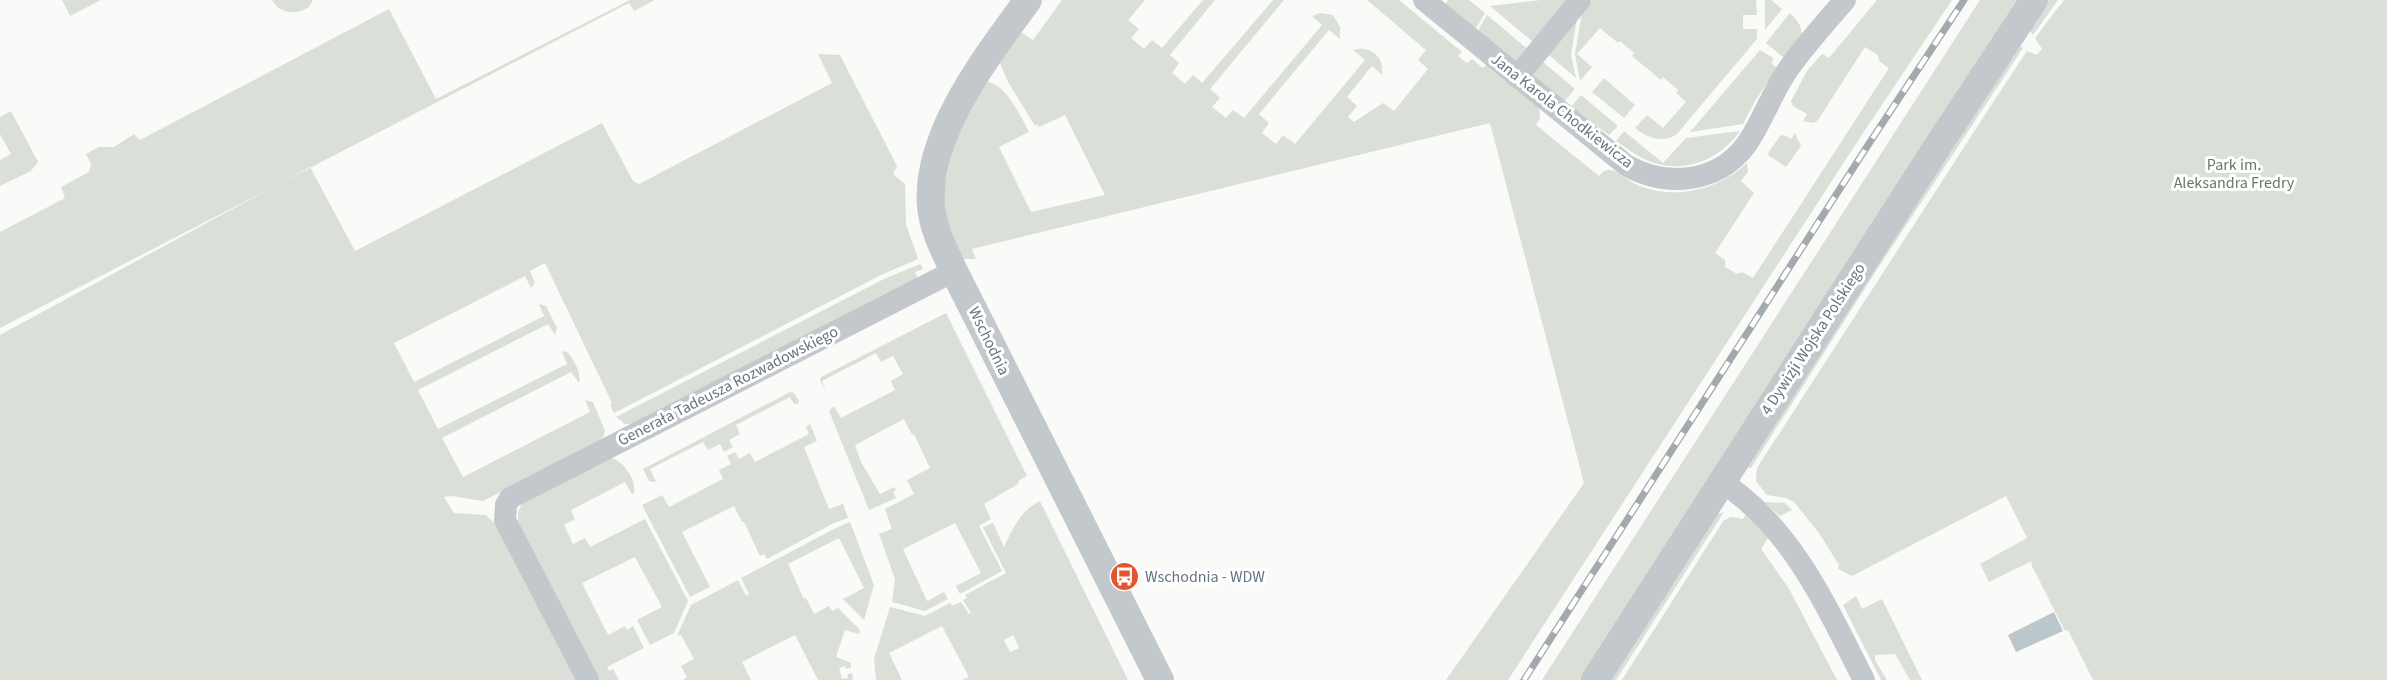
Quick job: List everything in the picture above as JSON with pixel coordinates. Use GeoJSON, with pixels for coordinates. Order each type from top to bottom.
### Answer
{"type":"FeatureCollection","features":[{"type":"Feature","properties":{"kind":"street","name":"Wschodnia"},"geometry":{"type":"LineString","coordinates":[[1028,0],[970,86],[952,120],[938,154],[932,180],[931,206],[940,241],[954,271],[1160,680]]}},
{"type":"Feature","properties":{"kind":"street","name":"Jana Karola Chodkiewicza"},"geometry":{"type":"LineString","coordinates":[[1424,0],[1635,170],[1660,178],[1693,178],[1716,170],[1737,155],[1745,146],[1789,68],[1845,0]]}},
{"type":"Feature","properties":{"kind":"street"},"geometry":{"type":"LineString","coordinates":[[1517,77],[1581,0]]}},
{"type":"Feature","properties":{"kind":"street","name":"4 Dywizji Wojska Polskiego"},"geometry":{"type":"LineString","coordinates":[[1595,680],[2034,0]]}},
{"type":"Feature","properties":{"kind":"street","name":"Generała Tadeusza Rozwadowskiego"},"geometry":{"type":"LineString","coordinates":[[588,680],[505,520],[506,505],[510,498],[954,271]]}},
{"type":"Feature","properties":{"kind":"street"},"geometry":{"type":"LineString","coordinates":[[1722,482],[1764,515],[1796,555],[1821,597],[1864,680]]}},
{"type":"Feature","properties":{"kind":"green space"},"geometry":{"type":"Polygon","coordinates":[[[62,0],[101,0],[70,16],[62,0]]]}},
{"type":"Feature","properties":{"kind":"green space"},"geometry":{"type":"Polygon","coordinates":[[[272,0],[313,0],[308,8],[288,12],[279,8],[272,0]]]}},
{"type":"Feature","properties":{"kind":"green space"},"geometry":{"type":"Polygon","coordinates":[[[630,0],[655,0],[634,11],[629,3],[0,328],[0,232],[65,198],[61,187],[89,172],[91,164],[86,154],[99,147],[114,147],[134,134],[140,140],[389,9],[436,99],[630,0]]]}},
{"type":"Feature","properties":{"kind":"green space"},"geometry":{"type":"Polygon","coordinates":[[[1062,0],[1145,0],[1128,20],[1139,29],[1131,38],[1144,49],[1152,40],[1162,48],[1203,0],[1215,0],[1170,55],[1179,63],[1172,73],[1185,84],[1193,75],[1202,83],[1273,0],[1284,0],[1210,89],[1220,98],[1212,107],[1226,118],[1233,110],[1244,118],[1322,25],[1312,16],[1320,13],[1333,15],[1340,27],[1340,39],[1329,30],[1259,114],[1269,123],[1262,133],[1276,144],[1283,135],[1295,144],[1365,60],[1353,50],[1365,49],[1375,54],[1379,58],[1382,69],[1382,75],[1372,66],[1347,97],[1357,106],[1348,117],[1354,122],[1383,103],[1394,111],[1428,69],[1418,60],[1426,50],[1367,0],[1399,0],[1462,52],[1458,56],[1467,63],[1472,59],[1483,68],[1488,63],[1539,106],[1540,118],[1536,125],[1599,176],[1611,170],[1639,186],[1653,190],[1682,192],[1710,186],[1736,172],[1747,163],[1748,172],[1741,181],[1754,193],[1715,253],[1725,260],[1725,267],[1737,274],[1742,272],[1753,278],[1889,68],[1879,61],[1878,55],[1865,47],[1814,123],[1803,121],[1807,114],[1793,106],[1791,101],[1807,71],[1822,54],[1829,58],[1877,0],[1952,0],[1861,136],[1508,680],[1446,680],[1584,483],[1490,123],[972,249],[976,259],[961,259],[941,204],[954,141],[985,82],[992,83],[1005,93],[1017,109],[1029,132],[999,147],[1031,212],[1105,195],[1065,115],[1039,127],[1037,124],[1035,126],[1008,82],[1000,63],[1019,31],[1033,40],[1062,0]]]}},
{"type":"Feature","properties":{"kind":"green space"},"geometry":{"type":"Polygon","coordinates":[[[1448,0],[1469,0],[1485,13],[1475,30],[1445,5],[1448,0]]]}},
{"type":"Feature","properties":{"kind":"green space"},"geometry":{"type":"Polygon","coordinates":[[[1541,0],[1567,0],[1533,42],[1490,6],[1541,0]]]}},
{"type":"Feature","properties":{"kind":"green space"},"geometry":{"type":"Polygon","coordinates":[[[1592,0],[1756,0],[1757,15],[1743,15],[1743,29],[1757,29],[1757,39],[1676,135],[1665,139],[1655,138],[1635,128],[1647,115],[1663,128],[1686,102],[1676,93],[1678,90],[1663,77],[1661,80],[1632,56],[1634,53],[1620,41],[1618,43],[1600,28],[1577,54],[1592,67],[1580,81],[1575,54],[1582,12],[1592,0]]]}},
{"type":"Feature","properties":{"kind":"green space"},"geometry":{"type":"Polygon","coordinates":[[[1765,0],[1771,0],[1782,9],[1765,30],[1765,0]]]}},
{"type":"Feature","properties":{"kind":"green space"},"geometry":{"type":"Polygon","coordinates":[[[1980,0],[2021,0],[1581,680],[1542,680],[1980,0]]]}},
{"type":"Feature","properties":{"kind":"green space"},"geometry":{"type":"Polygon","coordinates":[[[2047,0],[2058,0],[2033,35],[2027,27],[2047,0]]]}},
{"type":"Feature","properties":{"kind":"green space","name":"Park im. Aleksandra Fredry"},"geometry":{"type":"Polygon","coordinates":[[[2064,0],[2387,0],[2387,680],[2093,680],[2068,630],[2065,631],[2031,564],[2032,561],[1989,582],[1980,564],[2027,538],[2006,496],[1852,576],[1838,569],[1839,565],[1819,533],[1794,502],[1786,498],[1767,495],[1756,481],[1757,468],[2027,51],[2037,55],[2042,49],[2035,38],[2064,0]]]}},
{"type":"Feature","properties":{"kind":"green space"},"geometry":{"type":"Polygon","coordinates":[[[1790,13],[1800,26],[1801,36],[1784,58],[1766,43],[1790,13]]]}},
{"type":"Feature","properties":{"kind":"green space"},"geometry":{"type":"Polygon","coordinates":[[[1487,15],[1530,51],[1520,60],[1513,61],[1477,32],[1487,15]]]}},
{"type":"Feature","properties":{"kind":"green space"},"geometry":{"type":"Polygon","coordinates":[[[1577,18],[1571,55],[1576,78],[1548,54],[1577,18]]]}},
{"type":"Feature","properties":{"kind":"green space"},"geometry":{"type":"Polygon","coordinates":[[[2015,44],[2023,48],[1876,271],[1751,468],[1748,468],[2015,44]]]}},
{"type":"Feature","properties":{"kind":"green space"},"geometry":{"type":"Polygon","coordinates":[[[1760,50],[1773,58],[1772,64],[1777,68],[1743,124],[1690,132],[1760,50]]]}},
{"type":"Feature","properties":{"kind":"green space"},"geometry":{"type":"Polygon","coordinates":[[[818,54],[840,55],[897,166],[893,174],[905,184],[906,224],[918,259],[881,275],[614,413],[610,405],[612,403],[545,263],[530,271],[535,283],[531,288],[525,276],[394,343],[414,382],[544,316],[539,304],[546,306],[557,328],[555,335],[548,324],[418,390],[438,429],[567,364],[562,352],[566,351],[574,361],[580,379],[579,383],[571,372],[442,438],[463,477],[590,412],[585,400],[593,402],[605,431],[596,444],[483,501],[452,496],[444,497],[454,513],[486,515],[496,525],[577,680],[0,680],[0,335],[310,167],[355,251],[602,123],[633,181],[639,184],[832,83],[818,54]]]}},
{"type":"Feature","properties":{"kind":"green space"},"geometry":{"type":"Polygon","coordinates":[[[1542,61],[1575,89],[1564,102],[1534,79],[1534,73],[1542,61]]]}},
{"type":"Feature","properties":{"kind":"green space"},"geometry":{"type":"Polygon","coordinates":[[[1604,78],[1635,105],[1624,118],[1592,92],[1604,78]]]}},
{"type":"Feature","properties":{"kind":"green space"},"geometry":{"type":"Polygon","coordinates":[[[1581,95],[1618,126],[1609,135],[1571,107],[1581,95]]]}},
{"type":"Feature","properties":{"kind":"green space"},"geometry":{"type":"Polygon","coordinates":[[[11,111],[38,162],[31,171],[0,186],[0,160],[11,154],[0,134],[0,117],[11,111]]]}},
{"type":"Feature","properties":{"kind":"green space"},"geometry":{"type":"Polygon","coordinates":[[[1624,131],[1663,163],[1686,138],[1740,131],[1721,151],[1709,158],[1684,166],[1671,166],[1644,159],[1616,141],[1624,131]]]}},
{"type":"Feature","properties":{"kind":"green space"},"geometry":{"type":"Polygon","coordinates":[[[1795,133],[1801,146],[1786,167],[1768,153],[1780,136],[1784,135],[1791,139],[1795,133]]]}},
{"type":"Feature","properties":{"kind":"green space"},"geometry":{"type":"Polygon","coordinates":[[[920,264],[923,269],[915,272],[918,278],[632,424],[625,424],[616,417],[884,279],[920,264]]]}},
{"type":"Feature","properties":{"kind":"green space"},"geometry":{"type":"Polygon","coordinates":[[[946,313],[1027,476],[984,504],[991,519],[979,526],[1002,571],[960,594],[956,586],[981,573],[955,523],[903,549],[927,601],[944,592],[948,599],[925,611],[892,602],[895,579],[879,534],[892,529],[885,509],[914,494],[907,480],[930,468],[914,434],[912,435],[904,419],[855,445],[861,462],[880,494],[894,487],[896,490],[893,492],[896,498],[869,510],[829,411],[834,406],[841,418],[895,390],[891,381],[903,374],[893,356],[881,362],[876,353],[822,381],[826,392],[820,380],[821,377],[946,313]]]}},
{"type":"Feature","properties":{"kind":"green space"},"geometry":{"type":"Polygon","coordinates":[[[790,392],[794,393],[799,401],[798,404],[794,404],[790,397],[736,425],[740,434],[729,440],[733,447],[724,452],[720,444],[708,450],[703,442],[650,469],[656,482],[649,481],[643,469],[790,392]]]}},
{"type":"Feature","properties":{"kind":"green space"},"geometry":{"type":"Polygon","coordinates":[[[810,424],[817,441],[804,447],[829,509],[843,504],[848,518],[834,523],[767,559],[764,554],[760,556],[734,506],[682,532],[710,587],[690,597],[642,505],[662,495],[669,507],[723,479],[719,470],[731,464],[727,456],[735,452],[739,459],[750,453],[755,462],[809,434],[806,427],[810,424]]]}},
{"type":"Feature","properties":{"kind":"green space"},"geometry":{"type":"Polygon","coordinates":[[[611,458],[620,463],[628,472],[634,493],[632,494],[625,482],[571,510],[575,519],[564,525],[573,544],[585,538],[590,547],[645,519],[688,601],[674,633],[650,645],[637,620],[662,607],[635,557],[582,583],[608,635],[625,626],[627,630],[633,626],[644,648],[607,667],[609,671],[613,669],[619,680],[599,680],[518,522],[518,512],[523,502],[611,458]]]}},
{"type":"Feature","properties":{"kind":"green space"},"geometry":{"type":"Polygon","coordinates":[[[1040,501],[1128,680],[962,680],[969,677],[942,626],[889,653],[902,680],[876,680],[874,659],[890,607],[925,616],[950,603],[952,606],[961,602],[969,614],[971,613],[963,600],[967,598],[965,595],[1006,573],[983,527],[993,523],[1004,547],[1018,521],[1040,501]],[[1013,635],[1004,640],[1010,652],[1019,648],[1013,635]]]}},
{"type":"Feature","properties":{"kind":"green space"},"geometry":{"type":"Polygon","coordinates":[[[1764,502],[1785,503],[1792,510],[1780,516],[1764,502]]]}},
{"type":"Feature","properties":{"kind":"green space"},"geometry":{"type":"Polygon","coordinates":[[[1724,512],[1616,680],[1608,680],[1718,514],[1724,512]]]}},
{"type":"Feature","properties":{"kind":"green space"},"geometry":{"type":"Polygon","coordinates":[[[1747,513],[1768,538],[1761,549],[1788,587],[1837,680],[1622,680],[1724,520],[1731,517],[1743,519],[1747,513]]]}},
{"type":"Feature","properties":{"kind":"green space"},"geometry":{"type":"Polygon","coordinates":[[[850,522],[874,585],[864,620],[843,599],[864,588],[839,538],[788,564],[804,599],[806,598],[814,614],[829,606],[832,611],[838,608],[860,630],[859,634],[845,630],[836,657],[851,663],[851,668],[846,669],[845,666],[839,668],[842,679],[848,678],[848,674],[852,673],[853,680],[818,680],[795,635],[742,662],[751,680],[683,680],[687,677],[681,666],[694,659],[681,635],[677,636],[691,605],[738,580],[746,596],[749,594],[741,578],[850,522]]]}},
{"type":"Feature","properties":{"kind":"green space"},"geometry":{"type":"Polygon","coordinates":[[[1856,596],[1862,609],[1882,599],[1922,680],[1910,680],[1895,654],[1875,655],[1875,660],[1887,680],[1881,680],[1843,605],[1856,596]]]}},
{"type":"Feature","properties":{"kind":"shaded area"},"geometry":{"type":"Polygon","coordinates":[[[2054,612],[2063,631],[2016,652],[2008,635],[2054,612]]]}},
{"type":"Feature","properties":{"kind":"railway"},"geometry":{"type":"LineString","coordinates":[[1524,680],[1964,0]]}},
{"type":"Feature","properties":{"kind":"place","name":"Wschodnia - WDW"},"geometry":{"type":"Point","coordinates":[1124,577]}}]}
